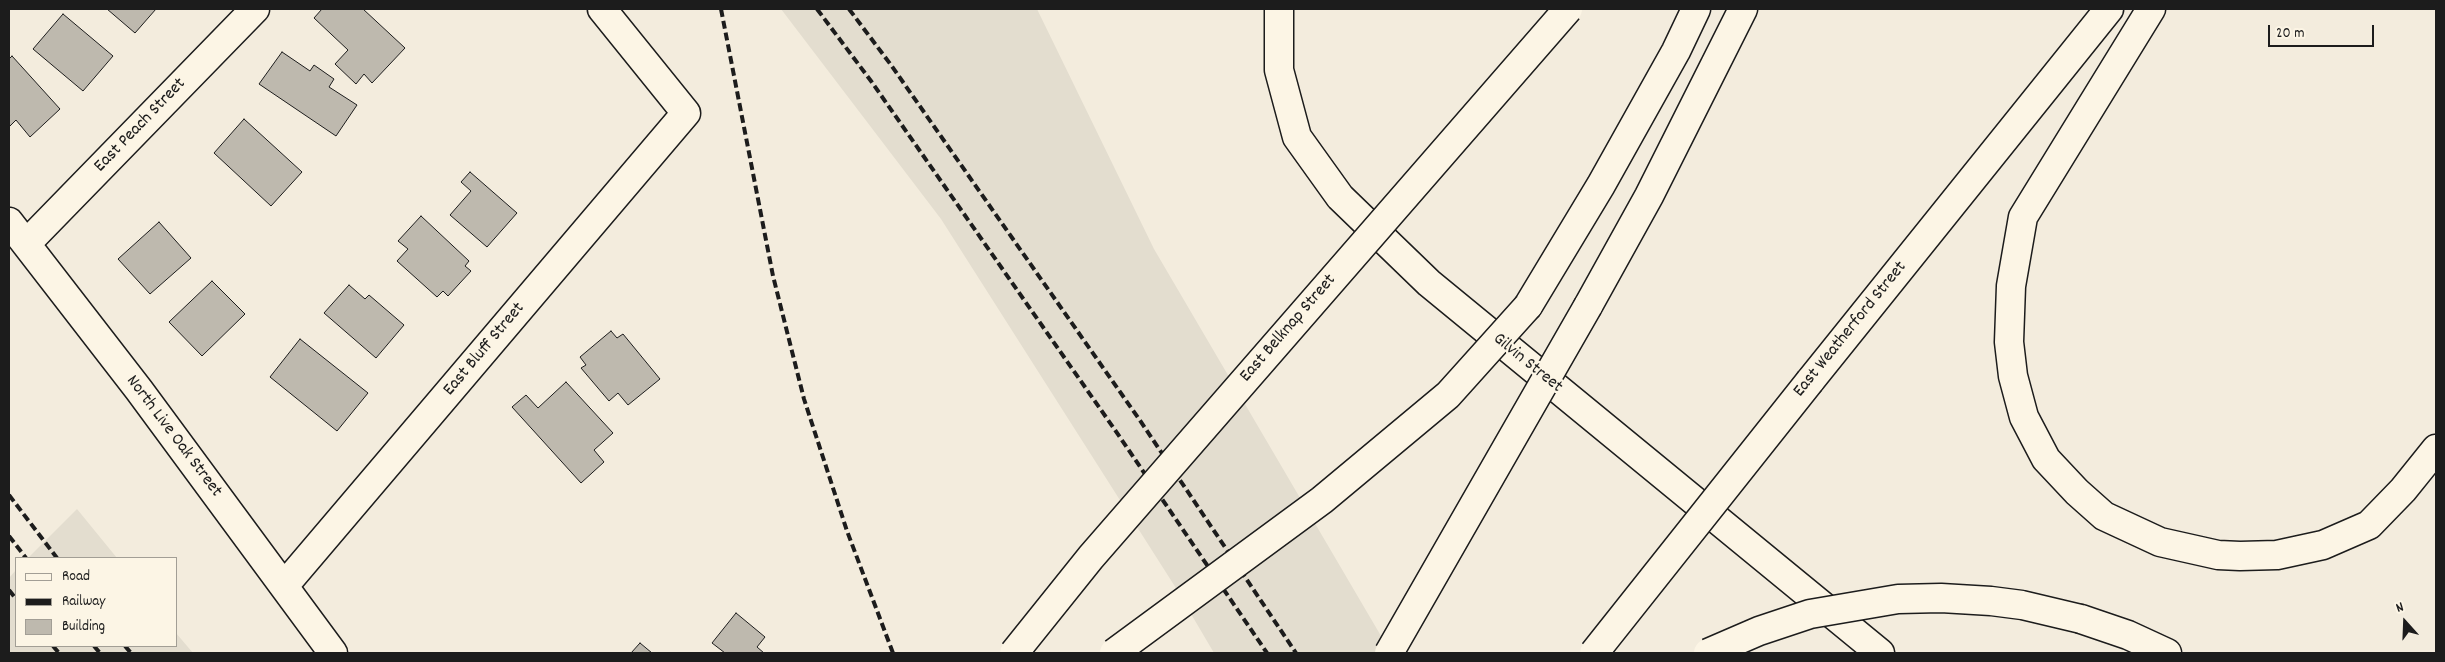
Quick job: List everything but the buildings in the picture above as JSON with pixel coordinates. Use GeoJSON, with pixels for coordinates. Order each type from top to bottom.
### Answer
{"type":"FeatureCollection","features":[{"type":"Feature","properties":{"kind":"main road","name":"East Peach Street"},"geometry":{"type":"LineString","coordinates":[[26,244],[255,9]]}},
{"type":"Feature","properties":{"kind":"main road","name":"East Bluff Street"},"geometry":{"type":"LineString","coordinates":[[284,586],[686,113],[602,9]]}},
{"type":"Feature","properties":{"kind":"main road","name":"Gilvin Street"},"geometry":{"type":"LineString","coordinates":[[1279,9],[1279,70],[1297,136],[1340,197],[1428,283],[1880,653]]}},
{"type":"Feature","properties":{"kind":"main road","name":"East Belknap Street"},"geometry":{"type":"LineString","coordinates":[[1014,653],[1091,557],[1568,9]]}},
{"type":"Feature","properties":{"kind":"main road"},"geometry":{"type":"LineString","coordinates":[[1114,653],[1322,500],[1448,395],[1494,347],[1528,306],[1559,258],[1676,51],[1696,9]]}},
{"type":"Feature","properties":{"kind":"main road"},"geometry":{"type":"LineString","coordinates":[[1389,653],[1639,213],[1744,9]]}},
{"type":"Feature","properties":{"kind":"main road","name":"East Weatherford Street"},"geometry":{"type":"LineString","coordinates":[[1594,653],[2109,9]]}},
{"type":"Feature","properties":{"kind":"main road"},"geometry":{"type":"LineString","coordinates":[[2151,9],[2023,217],[2011,286],[2009,342],[2012,376],[2024,417],[2046,459],[2076,492],[2104,516],[2160,542],[2218,555],[2240,556],[2277,555],[2323,545],[2368,525],[2403,490],[2436,450]]}},
{"type":"Feature","properties":{"kind":"main road","name":"North Live Oak Street"},"geometry":{"type":"LineString","coordinates":[[9,222],[139,390],[333,653]]}},
{"type":"Feature","properties":{"kind":"main road"},"geometry":{"type":"LineString","coordinates":[[1708,653],[1759,631],[1810,614],[1898,600],[1941,598],[2022,605],[2081,619],[2128,635],[2167,653]]}},
{"type":"Feature","properties":{"kind":"shaded area"},"geometry":{"type":"Polygon","coordinates":[[[781,9],[1037,9],[1154,249],[1391,653],[1214,653],[1174,585],[941,219],[781,9]]]}},
{"type":"Feature","properties":{"kind":"shaded area"},"geometry":{"type":"Polygon","coordinates":[[[77,509],[116,557],[29,557],[77,509]]]}},
{"type":"Feature","properties":{"kind":"shaded area"},"geometry":{"type":"Polygon","coordinates":[[[15,571],[15,647],[178,647],[178,635],[193,653],[9,653],[9,578],[15,571]]]}},
{"type":"Feature","properties":{"kind":"railway"},"geometry":{"type":"LineString","coordinates":[[721,9],[773,276],[804,399],[847,531],[893,653]]}},
{"type":"Feature","properties":{"kind":"railway"},"geometry":{"type":"LineString","coordinates":[[817,9],[871,81],[1115,430],[1267,653]]}},
{"type":"Feature","properties":{"kind":"railway"},"geometry":{"type":"LineString","coordinates":[[849,9],[891,65],[1139,419],[1296,653]]}},
{"type":"Feature","properties":{"kind":"railway"},"geometry":{"type":"LineString","coordinates":[[9,495],[56,557]]}},
{"type":"Feature","properties":{"kind":"railway"},"geometry":{"type":"LineString","coordinates":[[9,536],[25,557]]}},
{"type":"Feature","properties":{"kind":"railway"},"geometry":{"type":"LineString","coordinates":[[9,590],[15,598]]}},
{"type":"Feature","properties":{"kind":"railway"},"geometry":{"type":"LineString","coordinates":[[54,647],[59,653]]}},
{"type":"Feature","properties":{"kind":"railway"},"geometry":{"type":"LineString","coordinates":[[95,647],[100,653]]}},
{"type":"Feature","properties":{"kind":"railway"},"geometry":{"type":"LineString","coordinates":[[126,647],[131,653]]}}]}
